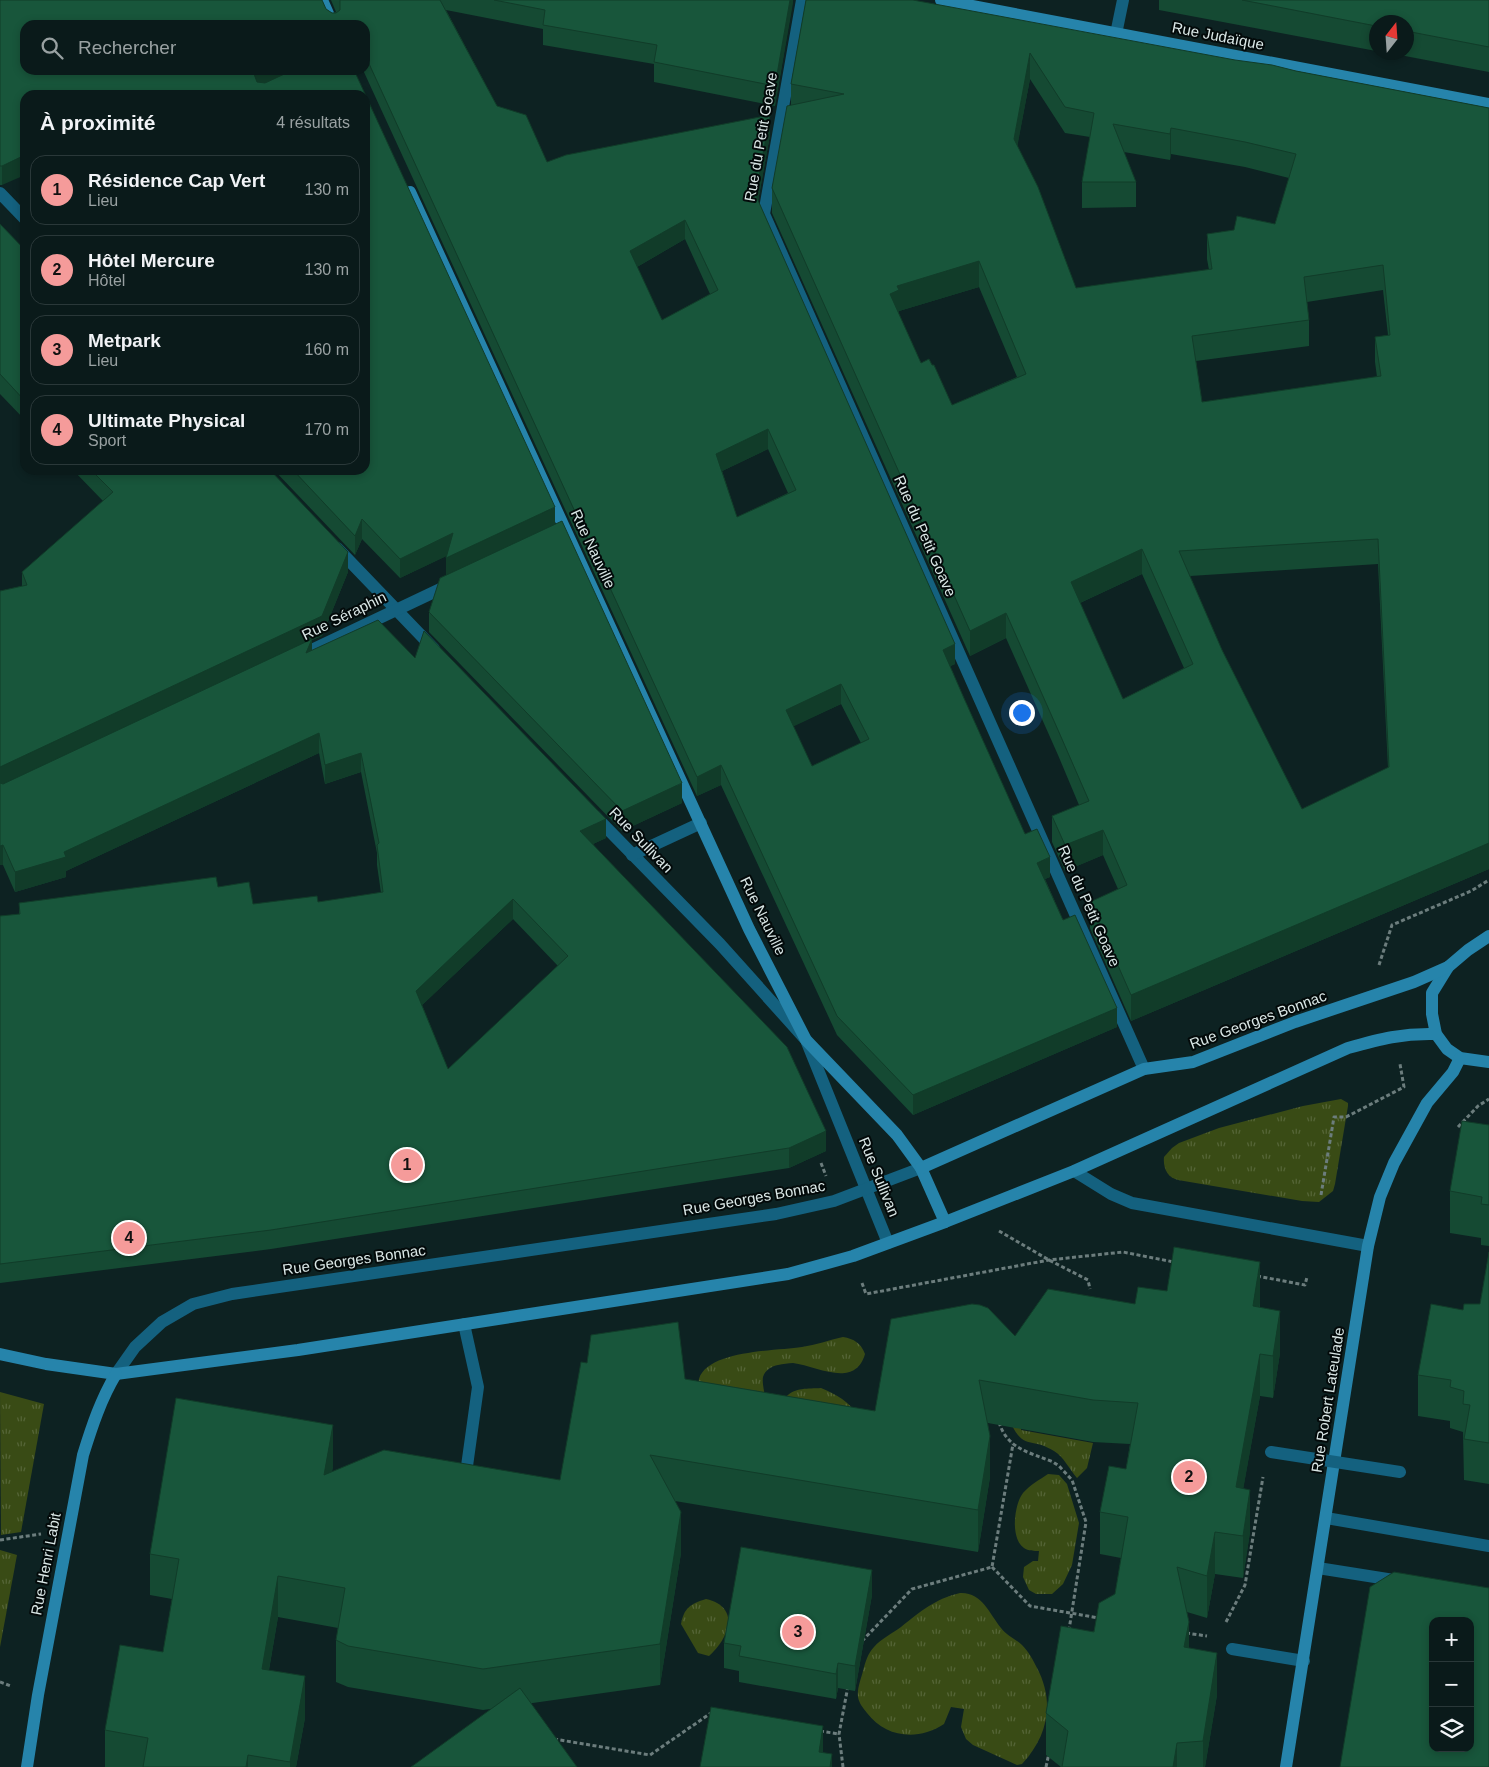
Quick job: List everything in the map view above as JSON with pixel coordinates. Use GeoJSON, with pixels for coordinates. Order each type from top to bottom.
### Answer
{"type":"FeatureCollection","features":[{"type":"Feature","properties":{"kind":"street"},"geometry":{"type":"LineString","coordinates":[[322,0],[332,20]]}},
{"type":"Feature","properties":{"kind":"street","name":"Rue du Petit Goave"},"geometry":{"type":"LineString","coordinates":[[802,0],[764,214],[1144,1070]]}},
{"type":"Feature","properties":{"kind":"street","name":"Rue Judaïque"},"geometry":{"type":"LineString","coordinates":[[941,0],[1489,104]]}},
{"type":"Feature","properties":{"kind":"street"},"geometry":{"type":"LineString","coordinates":[[1116,34],[1123,0]]}},
{"type":"Feature","properties":{"kind":"street","name":"Rue Nauville"},"geometry":{"type":"LineString","coordinates":[[404,178],[749,929],[806,1040]]}},
{"type":"Feature","properties":{"kind":"street"},"geometry":{"type":"LineString","coordinates":[[0,193],[20,211]]}},
{"type":"Feature","properties":{"kind":"street"},"geometry":{"type":"LineString","coordinates":[[552,536],[566,530]]}},
{"type":"Feature","properties":{"kind":"street"},"geometry":{"type":"LineString","coordinates":[[329,540],[442,658]]}},
{"type":"Feature","properties":{"kind":"street","name":"Rue Séraphin"},"geometry":{"type":"LineString","coordinates":[[289,661],[459,580]]}},
{"type":"Feature","properties":{"kind":"street","name":"Rue Sullivan"},"geometry":{"type":"LineString","coordinates":[[585,806],[720,944],[806,1040],[897,1135],[921,1168],[945,1222]]}},
{"type":"Feature","properties":{"kind":"street"},"geometry":{"type":"LineString","coordinates":[[632,854],[701,823]]}},
{"type":"Feature","properties":{"kind":"street"},"geometry":{"type":"LineString","coordinates":[[1489,936],[1448,967],[1432,993],[1432,1014],[1436,1034],[1447,1048],[1460,1058],[1489,1062]]}},
{"type":"Feature","properties":{"kind":"street","name":"Rue Georges Bonnac"},"geometry":{"type":"LineString","coordinates":[[116,1374],[135,1346],[162,1322],[193,1304],[232,1294],[776,1214],[834,1201],[921,1168],[1144,1070],[1194,1062],[1295,1022],[1414,982],[1448,967]]}},
{"type":"Feature","properties":{"kind":"street"},"geometry":{"type":"LineString","coordinates":[[0,1354],[46,1364],[116,1374],[298,1350],[788,1274],[853,1256],[1074,1171],[1348,1048],[1395,1035],[1413,1033],[1436,1034]]}},
{"type":"Feature","properties":{"kind":"street","name":"Rue Sullivan"},"geometry":{"type":"LineString","coordinates":[[806,1040],[888,1243]]}},
{"type":"Feature","properties":{"kind":"street","name":"Rue Robert Lateulade"},"geometry":{"type":"LineString","coordinates":[[1286,1767],[1368,1246],[1380,1197],[1394,1163],[1427,1103],[1453,1072],[1460,1058]]}},
{"type":"Feature","properties":{"kind":"street"},"geometry":{"type":"LineString","coordinates":[[1074,1171],[1111,1194],[1132,1203],[1368,1246]]}},
{"type":"Feature","properties":{"kind":"street"},"geometry":{"type":"LineString","coordinates":[[464,1324],[478,1387],[467,1466]]}},
{"type":"Feature","properties":{"kind":"street","name":"Rue Henri Labit"},"geometry":{"type":"LineString","coordinates":[[27,1767],[38,1695],[83,1455],[92,1424],[106,1391],[116,1374]]}},
{"type":"Feature","properties":{"kind":"street"},"geometry":{"type":"LineString","coordinates":[[1271,1452],[1400,1472]]}},
{"type":"Feature","properties":{"kind":"street"},"geometry":{"type":"LineString","coordinates":[[1326,1518],[1489,1546]]}},
{"type":"Feature","properties":{"kind":"street"},"geometry":{"type":"LineString","coordinates":[[1318,1568],[1412,1583]]}},
{"type":"Feature","properties":{"kind":"street"},"geometry":{"type":"LineString","coordinates":[[1232,1649],[1304,1661]]}},
{"type":"Feature","properties":{"kind":"path"},"geometry":{"type":"LineString","coordinates":[[1377,970],[1392,925],[1470,891],[1489,880]]}},
{"type":"Feature","properties":{"kind":"path"},"geometry":{"type":"LineString","coordinates":[[1321,1194],[1334,1117],[1346,1117],[1404,1087],[1398,1057]]}},
{"type":"Feature","properties":{"kind":"path"},"geometry":{"type":"LineString","coordinates":[[1458,1127],[1478,1106],[1489,1099]]}},
{"type":"Feature","properties":{"kind":"path"},"geometry":{"type":"LineString","coordinates":[[821,1163],[826,1178]]}},
{"type":"Feature","properties":{"kind":"path"},"geometry":{"type":"LineString","coordinates":[[999,1231],[1088,1280],[1090,1289]]}},
{"type":"Feature","properties":{"kind":"path"},"geometry":{"type":"LineString","coordinates":[[862,1283],[866,1294],[1049,1260],[1123,1252],[1181,1263]]}},
{"type":"Feature","properties":{"kind":"path"},"geometry":{"type":"LineString","coordinates":[[1248,1275],[1305,1285],[1307,1277]]}},
{"type":"Feature","properties":{"kind":"path"},"geometry":{"type":"LineString","coordinates":[[998,1416],[1004,1437],[1013,1444],[1053,1462],[1072,1480],[1086,1522],[1068,1632]]}},
{"type":"Feature","properties":{"kind":"path"},"geometry":{"type":"LineString","coordinates":[[992,1567],[1013,1444]]}},
{"type":"Feature","properties":{"kind":"path"},"geometry":{"type":"LineString","coordinates":[[1222,1629],[1245,1585],[1267,1453],[1271,1452]]}},
{"type":"Feature","properties":{"kind":"path"},"geometry":{"type":"LineString","coordinates":[[0,1540],[68,1530]]}},
{"type":"Feature","properties":{"kind":"path"},"geometry":{"type":"LineString","coordinates":[[992,1567],[1030,1606],[1101,1618]]}},
{"type":"Feature","properties":{"kind":"path"},"geometry":{"type":"LineString","coordinates":[[856,1647],[912,1589],[992,1567]]}},
{"type":"Feature","properties":{"kind":"path"},"geometry":{"type":"LineString","coordinates":[[1179,1631],[1208,1636]]}},
{"type":"Feature","properties":{"kind":"path"},"geometry":{"type":"LineString","coordinates":[[842,1767],[839,1734],[848,1686]]}},
{"type":"Feature","properties":{"kind":"path"},"geometry":{"type":"LineString","coordinates":[[545,1738],[650,1755],[711,1713],[721,1715]]}},
{"type":"Feature","properties":{"kind":"path"},"geometry":{"type":"LineString","coordinates":[[819,1731],[839,1734]]}},
{"type":"Feature","properties":{"kind":"path"},"geometry":{"type":"LineString","coordinates":[[1046,1767],[1050,1748]]}},
{"type":"Feature","properties":{"kind":"green space"},"geometry":{"type":"Polygon","coordinates":[[[1341,1099],[1348,1103],[1348,1106],[1335,1184],[1333,1191],[1319,1202],[1302,1201],[1178,1180],[1171,1177],[1165,1168],[1164,1157],[1179,1143],[1219,1128],[1303,1106],[1341,1099]]]}},
{"type":"Feature","properties":{"kind":"green space"},"geometry":{"type":"Polygon","coordinates":[[[843,1337],[857,1342],[865,1354],[860,1365],[853,1371],[834,1373],[787,1363],[773,1366],[765,1372],[763,1386],[765,1396],[697,1391],[699,1379],[705,1369],[715,1362],[744,1354],[807,1346],[843,1337]]]}},
{"type":"Feature","properties":{"kind":"green space"},"geometry":{"type":"Polygon","coordinates":[[[1035,1349],[1021,1430],[1093,1443],[1087,1468],[1077,1478],[1058,1454],[1039,1444],[1023,1440],[1009,1419],[1035,1349]]]}},
{"type":"Feature","properties":{"kind":"green space"},"geometry":{"type":"Polygon","coordinates":[[[821,1388],[842,1399],[851,1406],[858,1416],[786,1397],[798,1390],[821,1388]]]}},
{"type":"Feature","properties":{"kind":"green space"},"geometry":{"type":"Polygon","coordinates":[[[0,1392],[44,1404],[21,1532],[1,1535],[0,1392]]]}},
{"type":"Feature","properties":{"kind":"green space"},"geometry":{"type":"Polygon","coordinates":[[[1048,1474],[1059,1475],[1067,1484],[1079,1523],[1072,1565],[1063,1584],[1052,1594],[1036,1594],[1029,1590],[1023,1577],[1024,1567],[1033,1561],[1038,1561],[1039,1551],[1027,1550],[1020,1543],[1015,1529],[1015,1521],[1017,1505],[1023,1493],[1048,1474]]]}},
{"type":"Feature","properties":{"kind":"green space"},"geometry":{"type":"Polygon","coordinates":[[[0,1550],[17,1555],[0,1647],[0,1550]]]}},
{"type":"Feature","properties":{"kind":"green space"},"geometry":{"type":"Polygon","coordinates":[[[960,1593],[974,1596],[984,1604],[1003,1631],[1027,1650],[1043,1681],[1047,1706],[1043,1730],[1038,1742],[1022,1764],[1017,1765],[973,1745],[966,1739],[961,1727],[964,1709],[951,1707],[944,1724],[924,1733],[913,1735],[893,1732],[883,1728],[864,1709],[859,1701],[859,1684],[867,1658],[874,1647],[929,1606],[960,1593]]]}},
{"type":"Feature","properties":{"kind":"green space"},"geometry":{"type":"Polygon","coordinates":[[[706,1599],[717,1603],[728,1616],[728,1624],[722,1641],[709,1656],[698,1653],[681,1624],[684,1614],[689,1607],[706,1599]]]}},
{"type":"Feature","properties":{"kind":"building"},"geometry":{"type":"Polygon","coordinates":[[[0,0],[322,0],[326,9],[336,13],[340,10],[340,0],[440,0],[497,106],[526,115],[547,162],[566,155],[770,115],[756,193],[757,198],[955,644],[943,650],[963,696],[1025,834],[1037,829],[1050,857],[1037,863],[1063,920],[1075,915],[1117,1008],[913,1095],[837,1016],[721,765],[697,777],[370,66],[370,20],[20,20],[20,75],[254,75],[257,82],[265,83],[282,75],[356,75],[363,90],[20,90],[20,157],[0,166],[0,0]],[[685,220],[630,251],[662,320],[718,290],[685,220]],[[768,429],[716,454],[737,517],[796,490],[768,429]],[[841,684],[786,710],[812,766],[869,739],[841,684]]]}},
{"type":"Feature","properties":{"kind":"building"},"geometry":{"type":"Polygon","coordinates":[[[494,0],[790,0],[775,86],[654,62],[657,45],[543,25],[545,10],[494,0]]]}},
{"type":"Feature","properties":{"kind":"building"},"geometry":{"type":"Polygon","coordinates":[[[806,0],[913,0],[1235,60],[1272,65],[1489,108],[1489,843],[1131,995],[1090,902],[1127,885],[1103,830],[1065,845],[1052,816],[1089,801],[1006,613],[970,631],[772,188],[787,106],[844,94],[791,84],[806,0]],[[1030,53],[1014,139],[1038,187],[1076,288],[1212,269],[1207,234],[1234,230],[1237,216],[1275,224],[1296,154],[1171,128],[1170,134],[1113,124],[1136,182],[1082,182],[1094,113],[1065,107],[1030,53]],[[979,261],[897,286],[899,290],[890,294],[921,363],[929,359],[932,365],[934,365],[952,405],[1026,374],[979,261]],[[1383,265],[1304,277],[1309,320],[1192,336],[1202,402],[1381,376],[1375,337],[1390,335],[1383,265]],[[1378,539],[1179,551],[1222,650],[1302,809],[1389,767],[1378,539]],[[1142,549],[1071,582],[1123,699],[1193,664],[1142,549]]]}},
{"type":"Feature","properties":{"kind":"building"},"geometry":{"type":"Polygon","coordinates":[[[1242,0],[1489,0],[1489,47],[1414,33],[1414,15],[1369,15],[1369,25],[1242,0]]]}},
{"type":"Feature","properties":{"kind":"building"},"geometry":{"type":"Polygon","coordinates":[[[370,105],[555,507],[446,558],[453,533],[400,559],[362,519],[355,536],[298,475],[370,475],[370,105]]]}},
{"type":"Feature","properties":{"kind":"building"},"geometry":{"type":"Polygon","coordinates":[[[0,224],[20,245],[20,396],[0,374],[0,224]]]}},
{"type":"Feature","properties":{"kind":"building"},"geometry":{"type":"Polygon","coordinates":[[[96,475],[275,475],[348,552],[322,616],[0,767],[0,591],[27,585],[22,572],[113,492],[96,475]]]}},
{"type":"Feature","properties":{"kind":"building"},"geometry":{"type":"Polygon","coordinates":[[[562,521],[682,783],[622,811],[429,612],[440,578],[562,521]]]}},
{"type":"Feature","properties":{"kind":"building"},"geometry":{"type":"Polygon","coordinates":[[[378,620],[415,658],[424,631],[606,819],[580,831],[787,1047],[826,1131],[789,1148],[271,1230],[0,1264],[0,916],[20,914],[19,903],[216,877],[218,887],[249,882],[253,904],[317,896],[318,902],[383,892],[377,845],[379,843],[361,753],[325,765],[319,733],[64,852],[66,857],[15,872],[3,845],[0,846],[0,783],[3,784],[312,639],[306,653],[378,620]],[[513,899],[416,991],[448,1069],[568,956],[513,899]]]}},
{"type":"Feature","properties":{"kind":"building"},"geometry":{"type":"Polygon","coordinates":[[[1462,1121],[1489,1125],[1489,1205],[1481,1204],[1482,1197],[1450,1191],[1462,1121]]]}},
{"type":"Feature","properties":{"kind":"building"},"geometry":{"type":"Polygon","coordinates":[[[1174,1247],[1260,1262],[1253,1306],[1280,1311],[1273,1356],[1260,1354],[1236,1487],[1250,1490],[1243,1536],[1215,1532],[1207,1576],[1177,1567],[1189,1622],[1184,1647],[1217,1653],[1203,1741],[1177,1743],[1173,1767],[1062,1767],[1068,1731],[1046,1713],[1061,1626],[1094,1632],[1099,1603],[1115,1594],[1128,1517],[1100,1512],[1109,1466],[1126,1469],[1138,1403],[1093,1400],[979,1380],[990,1436],[978,1510],[650,1455],[681,1512],[660,1644],[483,1669],[348,1646],[336,1640],[345,1588],[278,1576],[262,1669],[305,1676],[290,1762],[248,1755],[246,1767],[143,1767],[148,1738],[105,1730],[120,1645],[163,1652],[179,1559],[150,1554],[176,1398],[333,1425],[324,1475],[384,1450],[560,1480],[581,1362],[587,1363],[591,1335],[678,1322],[685,1379],[875,1411],[891,1319],[972,1304],[980,1305],[988,1308],[1015,1336],[1048,1289],[1135,1304],[1138,1287],[1167,1291],[1174,1247]]]}},
{"type":"Feature","properties":{"kind":"building"},"geometry":{"type":"Polygon","coordinates":[[[1489,1252],[1489,1443],[1464,1439],[1470,1405],[1463,1404],[1464,1391],[1450,1387],[1451,1380],[1418,1375],[1431,1304],[1463,1310],[1464,1304],[1480,1304],[1489,1252]]]}},
{"type":"Feature","properties":{"kind":"building"},"geometry":{"type":"Polygon","coordinates":[[[741,1547],[872,1570],[855,1666],[838,1663],[836,1674],[739,1656],[741,1646],[724,1643],[741,1547]]]}},
{"type":"Feature","properties":{"kind":"building"},"geometry":{"type":"Polygon","coordinates":[[[1394,1572],[1489,1588],[1489,1767],[1340,1767],[1370,1587],[1394,1572]]]}},
{"type":"Feature","properties":{"kind":"building"},"geometry":{"type":"Polygon","coordinates":[[[520,1688],[577,1767],[411,1767],[520,1688]]]}},
{"type":"Feature","properties":{"kind":"building"},"geometry":{"type":"Polygon","coordinates":[[[711,1707],[823,1726],[819,1752],[832,1754],[830,1767],[700,1767],[711,1707]]]}},
{"type":"Feature","properties":{"kind":"place","name":"Résidence Cap Vert"},"geometry":{"type":"Point","coordinates":[407,1165]}},
{"type":"Feature","properties":{"kind":"place","name":"Ultimate Physical"},"geometry":{"type":"Point","coordinates":[129,1238]}},
{"type":"Feature","properties":{"kind":"place","name":"Hôtel Mercure"},"geometry":{"type":"Point","coordinates":[1189,1477]}},
{"type":"Feature","properties":{"kind":"place","name":"Metpark"},"geometry":{"type":"Point","coordinates":[798,1632]}}]}
